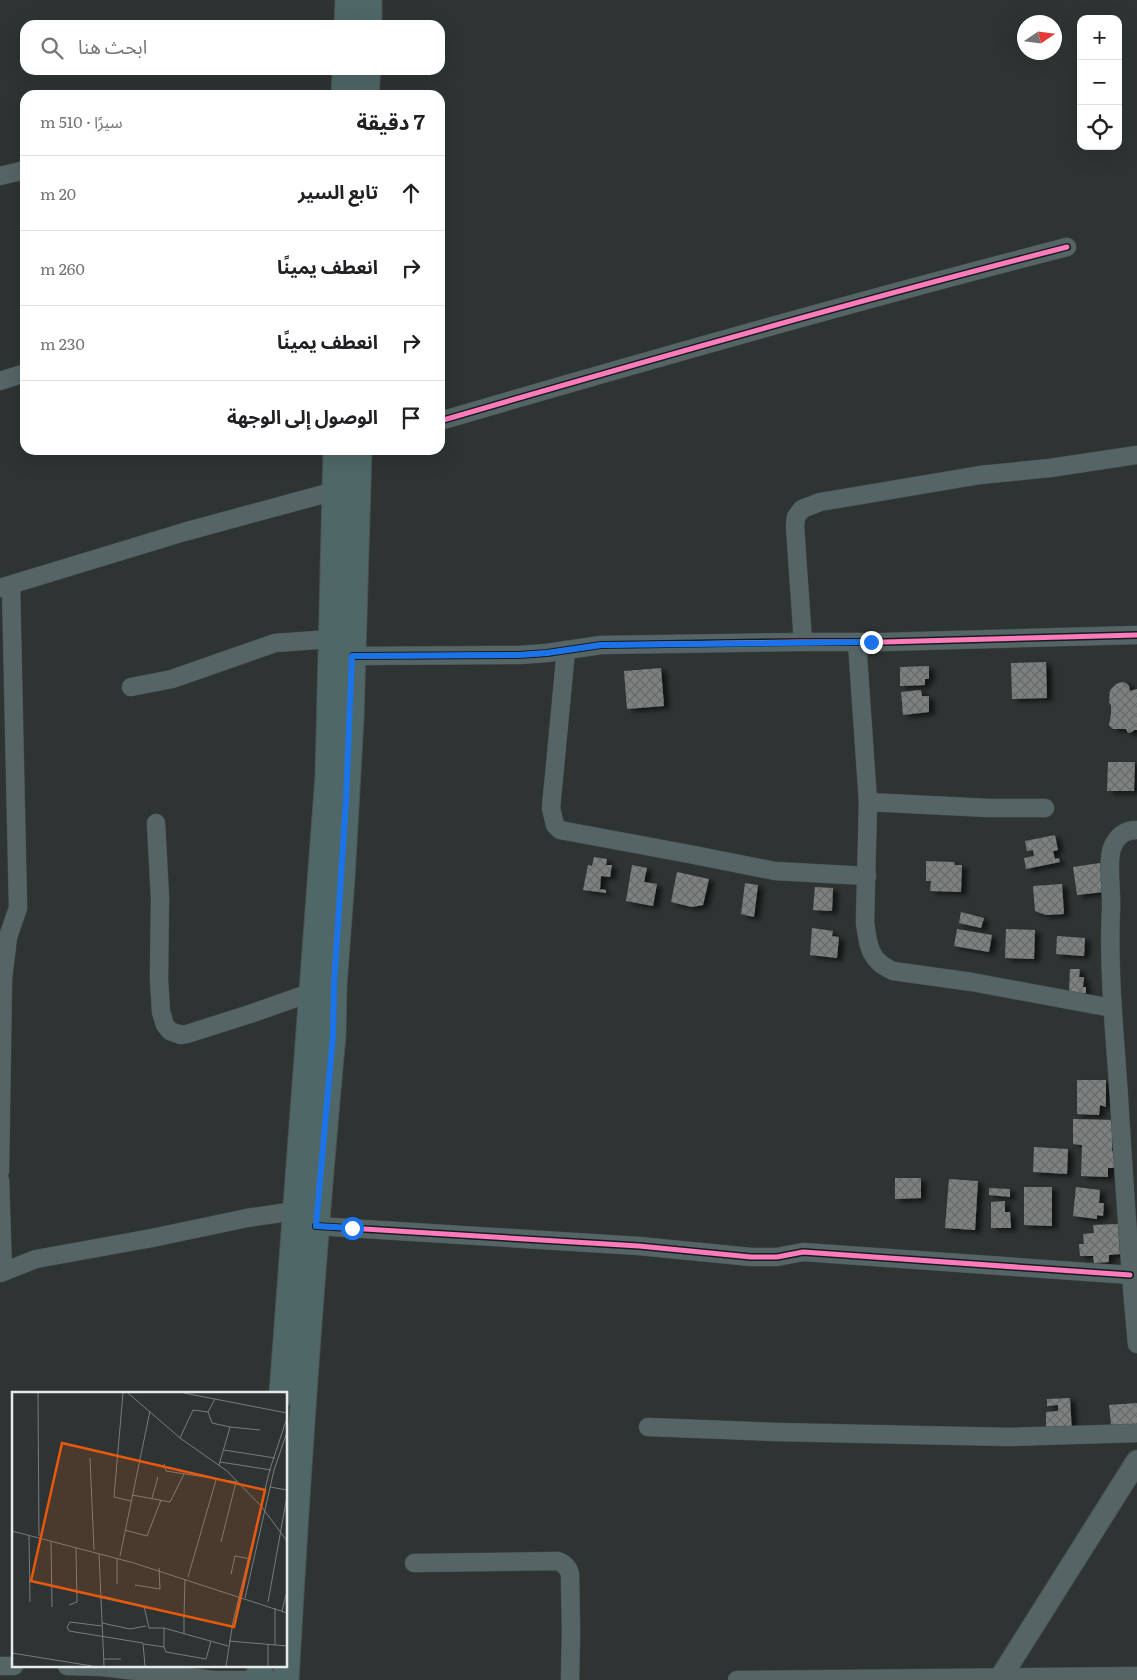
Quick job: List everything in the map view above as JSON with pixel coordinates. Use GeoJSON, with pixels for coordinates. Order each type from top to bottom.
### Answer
{"type":"FeatureCollection","features":[{"type":"Feature","properties":{"kind":"main road"},"geometry":{"type":"LineString","coordinates":[[347,20],[348,0]]}},
{"type":"Feature","properties":{"kind":"main road"},"geometry":{"type":"LineString","coordinates":[[369,0],[369,20]]}},
{"type":"Feature","properties":{"kind":"main road"},"geometry":{"type":"LineString","coordinates":[[347,90],[363,75]]}},
{"type":"Feature","properties":{"kind":"main road"},"geometry":{"type":"LineString","coordinates":[[288,1645],[299,1453],[333,1035],[323,989],[336,455]]}},
{"type":"Feature","properties":{"kind":"main road"},"geometry":{"type":"LineString","coordinates":[[282,1392],[295,1211],[346,800],[359,455]]}},
{"type":"Feature","properties":{"kind":"street"},"geometry":{"type":"LineString","coordinates":[[0,176],[20,171]]}},
{"type":"Feature","properties":{"kind":"street"},"geometry":{"type":"LineString","coordinates":[[445,420],[670,354],[1067,247]]}},
{"type":"Feature","properties":{"kind":"street"},"geometry":{"type":"LineString","coordinates":[[0,380],[20,375]]}},
{"type":"Feature","properties":{"kind":"street"},"geometry":{"type":"LineString","coordinates":[[803,642],[795,526],[796,517],[802,509],[820,502],[980,475],[1058,467],[1137,455]]}},
{"type":"Feature","properties":{"kind":"street"},"geometry":{"type":"LineString","coordinates":[[0,1171],[4,938],[18,908],[6,586],[184,532],[335,491]]}},
{"type":"Feature","properties":{"kind":"street"},"geometry":{"type":"LineString","coordinates":[[352,656],[519,655],[601,645],[993,640],[1137,635]]}},
{"type":"Feature","properties":{"kind":"street"},"geometry":{"type":"LineString","coordinates":[[131,687],[172,679],[275,643],[331,639]]}},
{"type":"Feature","properties":{"kind":"street"},"geometry":{"type":"LineString","coordinates":[[858,642],[868,802],[865,922],[867,942],[871,954],[884,967],[893,971],[972,982],[1112,1008]]}},
{"type":"Feature","properties":{"kind":"street"},"geometry":{"type":"LineString","coordinates":[[566,650],[551,808],[555,825],[560,830],[775,871],[867,876]]}},
{"type":"Feature","properties":{"kind":"street"},"geometry":{"type":"LineString","coordinates":[[868,802],[988,808],[1045,808]]}},
{"type":"Feature","properties":{"kind":"street"},"geometry":{"type":"LineString","coordinates":[[156,823],[160,898],[159,979],[162,1012],[165,1025],[170,1031],[176,1034],[187,1034],[323,989]]}},
{"type":"Feature","properties":{"kind":"street"},"geometry":{"type":"LineString","coordinates":[[1137,830],[1128,830],[1118,837],[1112,848],[1109,861],[1111,887],[1109,950],[1112,1008],[1130,1275],[1137,1344]]}},
{"type":"Feature","properties":{"kind":"street"},"geometry":{"type":"LineString","coordinates":[[0,1180],[2,1272],[36,1258],[152,1238],[247,1218],[295,1211]]}},
{"type":"Feature","properties":{"kind":"street"},"geometry":{"type":"LineString","coordinates":[[316,1226],[639,1246],[751,1257],[777,1257],[803,1252],[1130,1275]]}},
{"type":"Feature","properties":{"kind":"street"},"geometry":{"type":"LineString","coordinates":[[648,1427],[1010,1437],[1137,1433]]}},
{"type":"Feature","properties":{"kind":"street"},"geometry":{"type":"LineString","coordinates":[[1001,1678],[1137,1461]]}},
{"type":"Feature","properties":{"kind":"street"},"geometry":{"type":"LineString","coordinates":[[414,1564],[562,1562],[570,1574],[570,1680]]}},
{"type":"Feature","properties":{"kind":"street"},"geometry":{"type":"LineString","coordinates":[[111,1668],[213,1680],[272,1680]]}},
{"type":"Feature","properties":{"kind":"street"},"geometry":{"type":"LineString","coordinates":[[737,1680],[1137,1676]]}},
{"type":"Feature","properties":{"kind":"building"},"geometry":{"type":"Polygon","coordinates":[[[1046,662],[1047,698],[1012,699],[1011,663],[1046,662]]]}},
{"type":"Feature","properties":{"kind":"building"},"geometry":{"type":"Polygon","coordinates":[[[929,666],[929,679],[925,679],[925,685],[900,686],[900,667],[929,666]]]}},
{"type":"Feature","properties":{"kind":"building"},"geometry":{"type":"Polygon","coordinates":[[[661,668],[664,706],[627,709],[624,671],[661,668]]]}},
{"type":"Feature","properties":{"kind":"building"},"geometry":{"type":"Polygon","coordinates":[[[1122,682],[1129,686],[1130,691],[1137,689],[1137,730],[1128,733],[1126,729],[1113,729],[1109,725],[1111,714],[1110,690],[1116,684],[1122,682]]]}},
{"type":"Feature","properties":{"kind":"building"},"geometry":{"type":"Polygon","coordinates":[[[921,690],[922,696],[929,696],[929,712],[903,715],[901,692],[921,690]]]}},
{"type":"Feature","properties":{"kind":"building"},"geometry":{"type":"Polygon","coordinates":[[[1108,762],[1135,762],[1134,791],[1107,791],[1108,762]]]}},
{"type":"Feature","properties":{"kind":"building"},"geometry":{"type":"Polygon","coordinates":[[[1055,835],[1058,850],[1053,851],[1055,859],[1059,858],[1060,862],[1026,869],[1024,858],[1034,856],[1033,850],[1027,851],[1025,841],[1055,835]]]}},
{"type":"Feature","properties":{"kind":"building"},"geometry":{"type":"Polygon","coordinates":[[[594,857],[607,859],[606,865],[612,865],[610,877],[601,876],[600,889],[606,890],[606,893],[583,890],[588,865],[592,866],[594,857]]]}},
{"type":"Feature","properties":{"kind":"building"},"geometry":{"type":"Polygon","coordinates":[[[926,861],[954,862],[955,865],[962,865],[961,892],[930,891],[931,881],[926,881],[926,861]]]}},
{"type":"Feature","properties":{"kind":"building"},"geometry":{"type":"Polygon","coordinates":[[[1100,863],[1104,892],[1077,895],[1073,867],[1100,863]]]}},
{"type":"Feature","properties":{"kind":"building"},"geometry":{"type":"Polygon","coordinates":[[[632,865],[647,868],[644,882],[657,884],[653,906],[626,901],[632,865]]]}},
{"type":"Feature","properties":{"kind":"building"},"geometry":{"type":"Polygon","coordinates":[[[677,872],[709,879],[703,905],[692,907],[671,902],[677,872]]]}},
{"type":"Feature","properties":{"kind":"building"},"geometry":{"type":"Polygon","coordinates":[[[745,883],[758,885],[754,917],[741,914],[745,883]]]}},
{"type":"Feature","properties":{"kind":"building"},"geometry":{"type":"Polygon","coordinates":[[[1062,884],[1064,914],[1046,915],[1035,911],[1033,886],[1062,884]]]}},
{"type":"Feature","properties":{"kind":"building"},"geometry":{"type":"Polygon","coordinates":[[[815,887],[833,888],[832,911],[813,910],[815,887]]]}},
{"type":"Feature","properties":{"kind":"building"},"geometry":{"type":"Polygon","coordinates":[[[961,912],[984,918],[981,928],[959,923],[961,912]]]}},
{"type":"Feature","properties":{"kind":"building"},"geometry":{"type":"Polygon","coordinates":[[[812,928],[833,931],[832,936],[839,937],[837,958],[810,955],[812,928]]]}},
{"type":"Feature","properties":{"kind":"building"},"geometry":{"type":"Polygon","coordinates":[[[957,929],[992,935],[989,952],[954,946],[957,929]]]}},
{"type":"Feature","properties":{"kind":"building"},"geometry":{"type":"Polygon","coordinates":[[[1006,929],[1035,930],[1034,959],[1005,958],[1006,929]]]}},
{"type":"Feature","properties":{"kind":"building"},"geometry":{"type":"Polygon","coordinates":[[[1057,936],[1085,938],[1084,956],[1056,954],[1057,936]]]}},
{"type":"Feature","properties":{"kind":"building"},"geometry":{"type":"Polygon","coordinates":[[[1070,969],[1080,969],[1079,977],[1084,977],[1083,987],[1086,987],[1086,993],[1069,993],[1070,969]]]}},
{"type":"Feature","properties":{"kind":"building"},"geometry":{"type":"Polygon","coordinates":[[[1077,1080],[1106,1080],[1106,1107],[1100,1105],[1099,1115],[1077,1114],[1077,1080]]]}},
{"type":"Feature","properties":{"kind":"building"},"geometry":{"type":"Polygon","coordinates":[[[1073,1119],[1113,1120],[1112,1151],[1114,1152],[1114,1168],[1108,1168],[1108,1177],[1081,1176],[1082,1145],[1073,1144],[1073,1119]]]}},
{"type":"Feature","properties":{"kind":"building"},"geometry":{"type":"Polygon","coordinates":[[[1034,1147],[1068,1149],[1067,1174],[1033,1172],[1034,1147]]]}},
{"type":"Feature","properties":{"kind":"building"},"geometry":{"type":"Polygon","coordinates":[[[895,1178],[921,1178],[921,1198],[895,1199],[895,1178]]]}},
{"type":"Feature","properties":{"kind":"building"},"geometry":{"type":"Polygon","coordinates":[[[949,1179],[978,1181],[975,1230],[945,1228],[949,1179]]]}},
{"type":"Feature","properties":{"kind":"building"},"geometry":{"type":"Polygon","coordinates":[[[1024,1187],[1052,1187],[1052,1226],[1024,1225],[1024,1187]]]}},
{"type":"Feature","properties":{"kind":"building"},"geometry":{"type":"Polygon","coordinates":[[[1076,1187],[1100,1190],[1099,1203],[1104,1203],[1103,1216],[1097,1215],[1097,1219],[1073,1216],[1076,1187]]]}},
{"type":"Feature","properties":{"kind":"building"},"geometry":{"type":"Polygon","coordinates":[[[989,1188],[1010,1189],[1010,1197],[989,1195],[989,1188]]]}},
{"type":"Feature","properties":{"kind":"building"},"geometry":{"type":"Polygon","coordinates":[[[1005,1201],[1005,1212],[1010,1212],[1011,1228],[991,1228],[991,1202],[1005,1201]]]}},
{"type":"Feature","properties":{"kind":"building"},"geometry":{"type":"Polygon","coordinates":[[[1118,1224],[1120,1254],[1109,1255],[1109,1262],[1094,1263],[1093,1256],[1080,1256],[1079,1244],[1084,1244],[1083,1234],[1094,1233],[1093,1225],[1118,1224]]]}},
{"type":"Feature","properties":{"kind":"building"},"geometry":{"type":"Polygon","coordinates":[[[1070,1398],[1072,1432],[1046,1430],[1046,1412],[1058,1411],[1058,1405],[1047,1406],[1047,1399],[1070,1398]]]}},
{"type":"Feature","properties":{"kind":"building"},"geometry":{"type":"Polygon","coordinates":[[[1137,1403],[1137,1431],[1112,1434],[1109,1405],[1137,1403]]]}},
{"type":"Feature","properties":{"kind":"cycle path"},"geometry":{"type":"LineString","coordinates":[[445,420],[753,331],[1067,247]]}},
{"type":"Feature","properties":{"kind":"cycle path"},"geometry":{"type":"LineString","coordinates":[[353,656],[519,655],[601,645],[884,642],[1137,635]]}},
{"type":"Feature","properties":{"kind":"cycle path"},"geometry":{"type":"LineString","coordinates":[[316,1226],[639,1246],[751,1257],[777,1257],[803,1252],[1130,1275]]}},
{"type":"Feature","properties":{"kind":"route"},"geometry":{"type":"LineString","coordinates":[[352,1228],[316,1226],[333,1035],[334,985],[351,719],[352,656],[519,655],[601,645],[871,642]]}}]}
